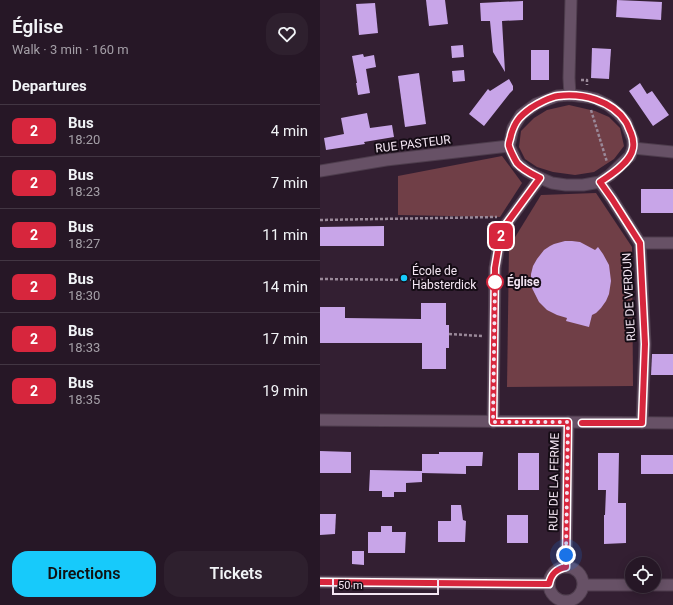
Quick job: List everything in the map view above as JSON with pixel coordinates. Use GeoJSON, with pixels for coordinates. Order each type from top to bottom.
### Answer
{"type":"FeatureCollection","features":[{"type":"Feature","properties":{"kind":"street"},"geometry":{"type":"LineString","coordinates":[[570,95],[571,0]]}},
{"type":"Feature","properties":{"kind":"street"},"geometry":{"type":"LineString","coordinates":[[570,95],[587,97],[596,99],[608,105],[618,113],[626,122],[633,140],[633,148],[630,156],[610,175],[600,182],[583,185],[566,185],[540,178],[527,171],[517,162],[509,146],[513,128],[521,115],[536,104],[557,96],[570,95]]}},
{"type":"Feature","properties":{"kind":"street","name":"RUE PASTEUR"},"geometry":{"type":"LineString","coordinates":[[320,171],[386,160],[509,146]]}},
{"type":"Feature","properties":{"kind":"street"},"geometry":{"type":"LineString","coordinates":[[633,148],[673,152]]}},
{"type":"Feature","properties":{"kind":"street"},"geometry":{"type":"LineString","coordinates":[[493,422],[495,268],[500,239],[507,223],[540,178]]}},
{"type":"Feature","properties":{"kind":"street","name":"RUE DE VERDUN"},"geometry":{"type":"LineString","coordinates":[[600,182],[640,243],[645,344],[642,423]]}},
{"type":"Feature","properties":{"kind":"street"},"geometry":{"type":"LineString","coordinates":[[640,243],[673,243]]}},
{"type":"Feature","properties":{"kind":"street"},"geometry":{"type":"LineString","coordinates":[[320,420],[673,423]]}},
{"type":"Feature","properties":{"kind":"street","name":"RUE DE LA FERME"},"geometry":{"type":"LineString","coordinates":[[566,567],[568,422]]}},
{"type":"Feature","properties":{"kind":"street"},"geometry":{"type":"LineString","coordinates":[[566,567],[571,567],[581,574],[584,585],[580,595],[566,603],[556,598],[552,594],[549,584],[552,574],[556,570],[566,567]]}},
{"type":"Feature","properties":{"kind":"street"},"geometry":{"type":"LineString","coordinates":[[320,582],[549,584]]}},
{"type":"Feature","properties":{"kind":"street"},"geometry":{"type":"LineString","coordinates":[[584,585],[625,585]]}},
{"type":"Feature","properties":{"kind":"street"},"geometry":{"type":"LineString","coordinates":[[661,585],[673,585]]}},
{"type":"Feature","properties":{"kind":"path"},"geometry":{"type":"LineString","coordinates":[[569,78],[587,80],[587,97],[610,175]]}},
{"type":"Feature","properties":{"kind":"path"},"geometry":{"type":"LineString","coordinates":[[320,220],[512,217]]}},
{"type":"Feature","properties":{"kind":"path"},"geometry":{"type":"LineString","coordinates":[[320,279],[424,280]]}},
{"type":"Feature","properties":{"kind":"path"},"geometry":{"type":"LineString","coordinates":[[449,334],[487,336],[494,334]]}},
{"type":"Feature","properties":{"kind":"shaded area"},"geometry":{"type":"Polygon","coordinates":[[[569,105],[595,111],[609,117],[620,128],[624,146],[614,159],[594,172],[575,175],[553,172],[537,167],[525,159],[519,147],[521,131],[534,118],[547,110],[569,105]]]}},
{"type":"Feature","properties":{"kind":"shaded area"},"geometry":{"type":"Polygon","coordinates":[[[502,156],[522,183],[500,217],[398,215],[398,176],[502,156]]]}},
{"type":"Feature","properties":{"kind":"shaded area"},"geometry":{"type":"Polygon","coordinates":[[[596,193],[632,247],[633,386],[507,387],[509,247],[541,195],[596,193]]]}},
{"type":"Feature","properties":{"kind":"building"},"geometry":{"type":"Polygon","coordinates":[[[426,0],[445,0],[448,24],[429,26],[426,0]]]}},
{"type":"Feature","properties":{"kind":"building"},"geometry":{"type":"Polygon","coordinates":[[[617,0],[662,2],[661,20],[616,17],[617,0]]]}},
{"type":"Feature","properties":{"kind":"building"},"geometry":{"type":"Polygon","coordinates":[[[523,1],[523,20],[502,21],[505,72],[493,52],[490,21],[481,21],[480,3],[523,1]]]}},
{"type":"Feature","properties":{"kind":"building"},"geometry":{"type":"Polygon","coordinates":[[[375,3],[378,33],[359,35],[356,4],[375,3]]]}},
{"type":"Feature","properties":{"kind":"building"},"geometry":{"type":"Polygon","coordinates":[[[463,45],[464,57],[452,58],[451,46],[463,45]]]}},
{"type":"Feature","properties":{"kind":"building"},"geometry":{"type":"Polygon","coordinates":[[[592,48],[611,49],[609,79],[591,78],[592,48]]]}},
{"type":"Feature","properties":{"kind":"building"},"geometry":{"type":"Polygon","coordinates":[[[531,50],[549,50],[549,80],[531,80],[531,50]]]}},
{"type":"Feature","properties":{"kind":"building"},"geometry":{"type":"Polygon","coordinates":[[[363,54],[364,57],[374,55],[376,67],[366,69],[370,93],[358,95],[352,56],[363,54]]]}},
{"type":"Feature","properties":{"kind":"building"},"geometry":{"type":"Polygon","coordinates":[[[464,70],[465,81],[453,82],[452,71],[464,70]]]}},
{"type":"Feature","properties":{"kind":"building"},"geometry":{"type":"Polygon","coordinates":[[[419,73],[426,124],[405,127],[398,76],[419,73]]]}},
{"type":"Feature","properties":{"kind":"building"},"geometry":{"type":"Polygon","coordinates":[[[509,79],[513,86],[513,90],[484,126],[469,114],[488,89],[490,91],[509,79]]]}},
{"type":"Feature","properties":{"kind":"building"},"geometry":{"type":"Polygon","coordinates":[[[640,83],[647,94],[652,91],[669,115],[653,126],[629,91],[640,83]]]}},
{"type":"Feature","properties":{"kind":"building"},"geometry":{"type":"Polygon","coordinates":[[[367,113],[370,128],[392,125],[394,137],[364,142],[365,144],[326,150],[324,138],[344,134],[341,118],[367,113]]]}},
{"type":"Feature","properties":{"kind":"building"},"geometry":{"type":"Polygon","coordinates":[[[641,189],[673,189],[673,213],[641,213],[641,189]]]}},
{"type":"Feature","properties":{"kind":"building"},"geometry":{"type":"Polygon","coordinates":[[[384,226],[384,246],[320,246],[320,227],[384,226]]]}},
{"type":"Feature","properties":{"kind":"building"},"geometry":{"type":"Polygon","coordinates":[[[565,241],[580,242],[595,250],[598,247],[609,265],[611,281],[609,294],[601,308],[592,315],[589,327],[566,321],[567,318],[547,310],[539,302],[532,288],[531,274],[537,259],[544,250],[550,246],[565,241]]]}},
{"type":"Feature","properties":{"kind":"building"},"geometry":{"type":"Polygon","coordinates":[[[421,303],[446,303],[446,325],[449,325],[449,348],[446,348],[446,369],[422,369],[422,343],[320,343],[320,307],[345,307],[345,318],[421,319],[421,303]]]}},
{"type":"Feature","properties":{"kind":"building"},"geometry":{"type":"Polygon","coordinates":[[[652,354],[673,354],[673,375],[651,375],[652,354]]]}},
{"type":"Feature","properties":{"kind":"building"},"geometry":{"type":"Polygon","coordinates":[[[320,451],[351,452],[351,473],[320,473],[320,451]]]}},
{"type":"Feature","properties":{"kind":"building"},"geometry":{"type":"Polygon","coordinates":[[[439,452],[483,452],[482,466],[466,466],[466,474],[422,473],[422,454],[439,454],[439,452]]]}},
{"type":"Feature","properties":{"kind":"building"},"geometry":{"type":"Polygon","coordinates":[[[518,453],[539,453],[539,490],[518,490],[518,453]]]}},
{"type":"Feature","properties":{"kind":"building"},"geometry":{"type":"Polygon","coordinates":[[[598,453],[619,453],[618,503],[626,503],[626,543],[604,544],[606,490],[598,490],[598,453]]]}},
{"type":"Feature","properties":{"kind":"building"},"geometry":{"type":"Polygon","coordinates":[[[641,455],[673,455],[673,474],[641,474],[641,455]]]}},
{"type":"Feature","properties":{"kind":"building"},"geometry":{"type":"Polygon","coordinates":[[[370,470],[422,471],[422,482],[406,483],[406,492],[394,492],[394,497],[382,497],[382,491],[369,491],[370,470]]]}},
{"type":"Feature","properties":{"kind":"building"},"geometry":{"type":"Polygon","coordinates":[[[451,505],[461,505],[463,520],[466,521],[465,542],[438,542],[438,521],[451,521],[451,505]]]}},
{"type":"Feature","properties":{"kind":"building"},"geometry":{"type":"Polygon","coordinates":[[[320,514],[336,514],[335,534],[320,535],[320,514]]]}},
{"type":"Feature","properties":{"kind":"building"},"geometry":{"type":"Polygon","coordinates":[[[507,515],[528,515],[528,543],[507,543],[507,515]]]}},
{"type":"Feature","properties":{"kind":"building"},"geometry":{"type":"Polygon","coordinates":[[[381,526],[392,526],[392,532],[406,532],[405,553],[368,553],[368,532],[381,532],[381,526]]]}},
{"type":"Feature","properties":{"kind":"building"},"geometry":{"type":"Polygon","coordinates":[[[352,551],[364,551],[364,565],[352,564],[352,551]]]}},
{"type":"Feature","properties":{"kind":"bus line","name":"2"},"geometry":{"type":"LineString","coordinates":[[320,582],[549,584],[552,574],[556,570],[566,567],[568,422],[493,422],[495,268],[500,239],[507,223],[540,178],[527,171],[517,162],[509,146],[513,128],[521,115],[536,104],[557,96],[570,95],[596,99],[608,105],[626,122],[633,140],[633,148],[630,156],[610,175],[600,182],[640,243],[645,344],[642,423],[582,423]]}},
{"type":"Feature","properties":{"kind":"place","name":"École de Habsterdick"},"geometry":{"type":"Point","coordinates":[404,278]}},
{"type":"Feature","properties":{"kind":"place","name":"Église"},"geometry":{"type":"Point","coordinates":[495,282]}},
{"type":"Feature","properties":{"kind":"route"},"geometry":{"type":"LineString","coordinates":[[495,282],[493,422],[568,422],[566,555]]}}]}
